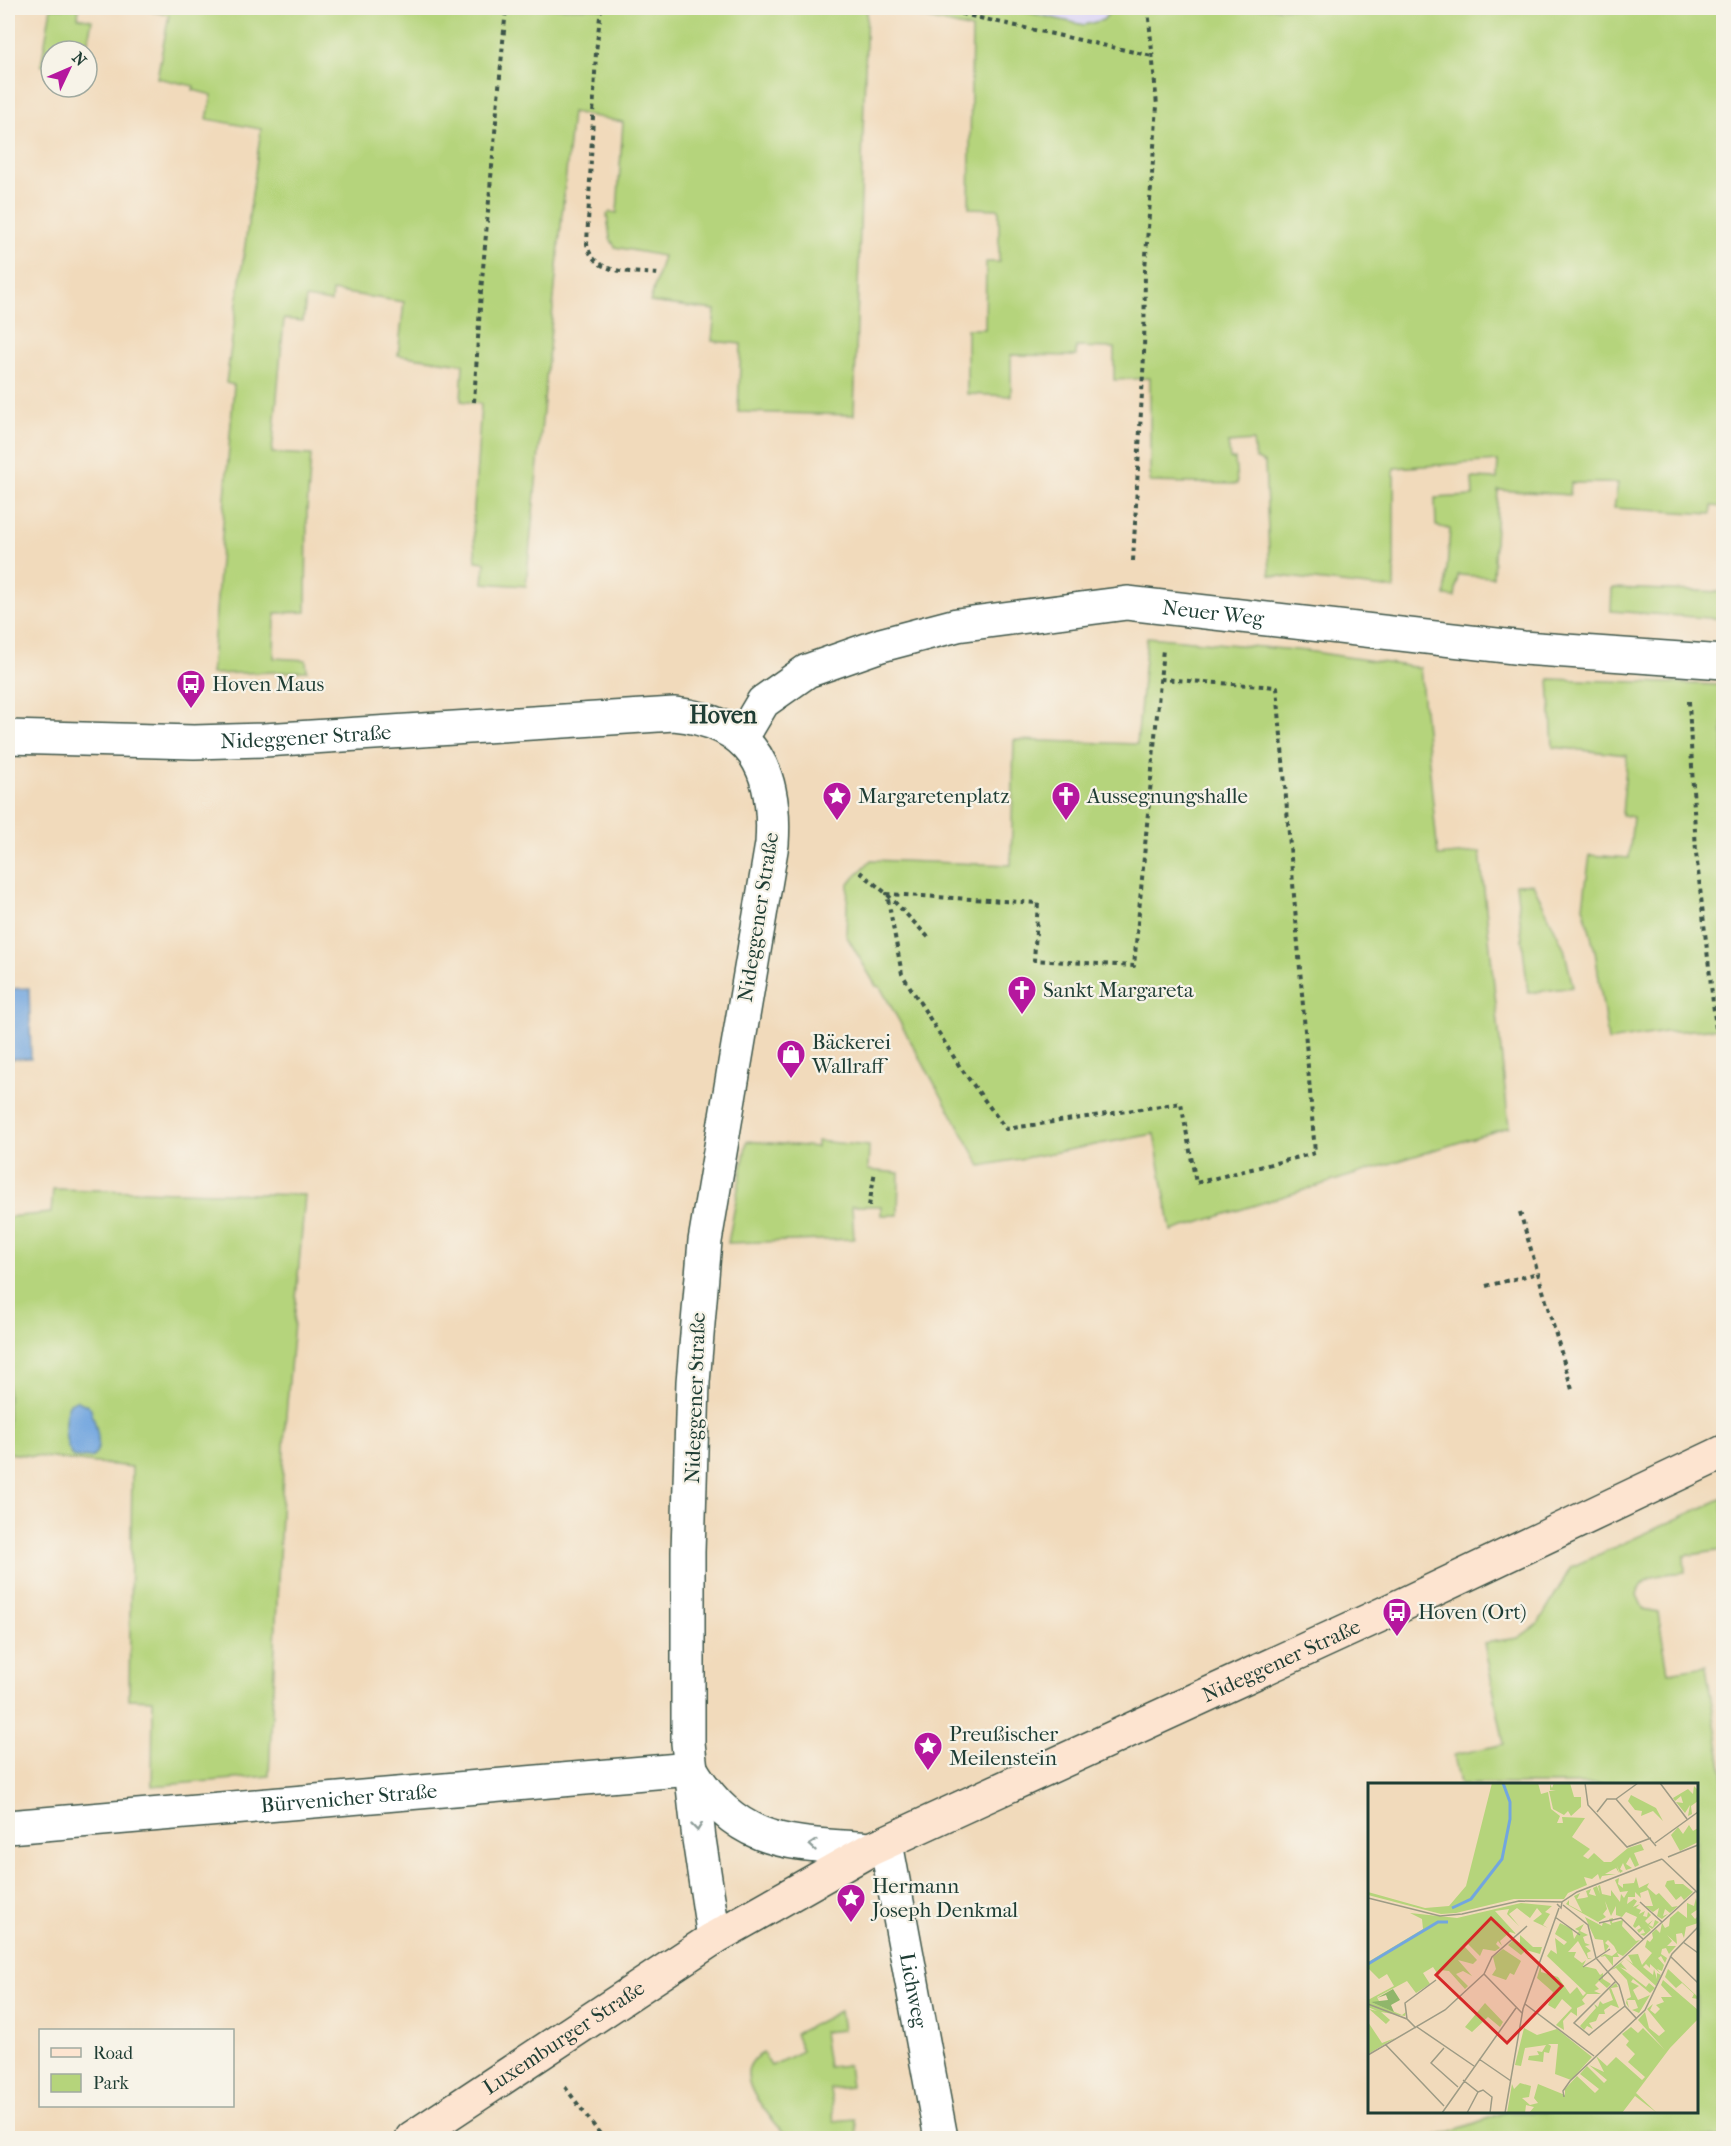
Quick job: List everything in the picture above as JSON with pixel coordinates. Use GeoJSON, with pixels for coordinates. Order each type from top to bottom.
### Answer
{"type":"FeatureCollection","features":[{"type":"Feature","properties":{"kind":"street","name":"Neuer Weg"},"geometry":{"type":"LineString","coordinates":[[741,739],[763,702],[807,671],[882,645],[957,625],[1127,603],[1523,648],[1724,662]]}},
{"type":"Feature","properties":{"kind":"street","name":"Nideggener Straße"},"geometry":{"type":"LineString","coordinates":[[8,737],[194,742],[264,740],[674,714],[710,721],[741,739],[763,767],[771,788],[774,824],[768,873],[713,1186],[700,1285],[693,1382],[688,1552],[688,1743],[714,1938],[879,1846],[971,1801],[1385,1613],[1724,1452]]}},
{"type":"Feature","properties":{"kind":"street","name":"Bürvenicher Straße"},"geometry":{"type":"LineString","coordinates":[[8,1827],[691,1769]]}},
{"type":"Feature","properties":{"kind":"street"},"geometry":{"type":"LineString","coordinates":[[691,1769],[725,1812],[751,1830],[786,1842],[879,1846]]}},
{"type":"Feature","properties":{"kind":"street","name":"Lichweg"},"geometry":{"type":"LineString","coordinates":[[879,1846],[941,2139]]}},
{"type":"Feature","properties":{"kind":"street","name":"Luxemburger Straße"},"geometry":{"type":"LineString","coordinates":[[412,2139],[714,1938]]}},
{"type":"Feature","properties":{"kind":"path"},"geometry":{"type":"LineString","coordinates":[[474,402],[481,291],[506,8]]}},
{"type":"Feature","properties":{"kind":"path"},"geometry":{"type":"LineString","coordinates":[[601,8],[595,63],[587,244],[590,256],[596,263],[606,268],[658,274]]}},
{"type":"Feature","properties":{"kind":"path"},"geometry":{"type":"LineString","coordinates":[[935,8],[1152,56]]}},
{"type":"Feature","properties":{"kind":"path"},"geometry":{"type":"LineString","coordinates":[[1127,603],[1135,546],[1145,269],[1156,138],[1157,106],[1148,8]]}},
{"type":"Feature","properties":{"kind":"path"},"geometry":{"type":"LineString","coordinates":[[887,894],[1038,903],[1034,960],[1134,966],[1164,639]]}},
{"type":"Feature","properties":{"kind":"path"},"geometry":{"type":"LineString","coordinates":[[887,894],[902,974],[960,1067],[1006,1129],[1180,1103],[1196,1183],[1315,1153],[1277,687],[1160,679]]}},
{"type":"Feature","properties":{"kind":"path"},"geometry":{"type":"LineString","coordinates":[[1689,692],[1696,853],[1716,1029]]}},
{"type":"Feature","properties":{"kind":"path"},"geometry":{"type":"LineString","coordinates":[[860,872],[887,894],[929,938]]}},
{"type":"Feature","properties":{"kind":"path"},"geometry":{"type":"LineString","coordinates":[[869,1206],[875,1171]]}},
{"type":"Feature","properties":{"kind":"path"},"geometry":{"type":"LineString","coordinates":[[1520,1212],[1573,1393]]}},
{"type":"Feature","properties":{"kind":"path"},"geometry":{"type":"LineString","coordinates":[[1486,1286],[1538,1273]]}},
{"type":"Feature","properties":{"kind":"path"},"geometry":{"type":"LineString","coordinates":[[561,2082],[603,2139]]}},
{"type":"Feature","properties":{"kind":"shaded area"},"geometry":{"type":"Polygon","coordinates":[[[1008,8],[1113,8],[1103,20],[1084,25],[1008,8]]]}},
{"type":"Feature","properties":{"kind":"green space"},"geometry":{"type":"Polygon","coordinates":[[[51,8],[79,8],[78,17],[92,20],[88,39],[46,39],[51,8]]]}},
{"type":"Feature","properties":{"kind":"green space"},"geometry":{"type":"Polygon","coordinates":[[[151,8],[867,8],[854,415],[738,412],[741,344],[712,341],[715,310],[650,302],[663,256],[615,247],[610,238],[607,215],[610,212],[617,213],[623,122],[572,112],[526,586],[483,583],[485,562],[476,561],[473,524],[481,404],[461,401],[463,364],[398,355],[404,302],[332,291],[331,302],[306,298],[303,321],[284,319],[272,453],[311,455],[307,509],[306,612],[275,613],[274,658],[306,660],[307,671],[211,674],[234,385],[226,383],[261,129],[207,119],[212,95],[193,90],[194,86],[157,78],[169,15],[150,11],[151,8]]]}},
{"type":"Feature","properties":{"kind":"green space"},"geometry":{"type":"Polygon","coordinates":[[[882,8],[1008,8],[1084,25],[1103,20],[1113,8],[1723,8],[1723,507],[1712,506],[1711,514],[1614,508],[1618,483],[1571,483],[1570,495],[1498,490],[1493,577],[1458,575],[1455,597],[1445,596],[1450,529],[1436,526],[1435,498],[1473,496],[1472,478],[1497,479],[1498,461],[1394,468],[1394,589],[1270,575],[1265,463],[1255,458],[1253,441],[1228,443],[1230,459],[1235,459],[1237,484],[1150,482],[1150,378],[1114,380],[1114,348],[1076,347],[1076,356],[1011,355],[1011,396],[967,394],[967,329],[985,329],[986,262],[999,262],[999,209],[969,208],[972,29],[882,8]]]}},
{"type":"Feature","properties":{"kind":"green space"},"geometry":{"type":"Polygon","coordinates":[[[1612,588],[1723,592],[1723,619],[1611,611],[1612,588]]]}},
{"type":"Feature","properties":{"kind":"green space"},"geometry":{"type":"Polygon","coordinates":[[[1147,637],[1307,651],[1420,668],[1438,856],[1480,852],[1509,1127],[1171,1231],[1154,1134],[981,1166],[880,987],[876,986],[846,935],[848,884],[871,860],[1011,865],[1014,740],[1137,744],[1147,637]]]}},
{"type":"Feature","properties":{"kind":"green space"},"geometry":{"type":"Polygon","coordinates":[[[1549,679],[1723,685],[1723,1028],[1665,1032],[1608,1041],[1595,951],[1583,906],[1590,855],[1629,858],[1633,817],[1622,815],[1627,755],[1553,747],[1549,679]]]}},
{"type":"Feature","properties":{"kind":"green space"},"geometry":{"type":"Polygon","coordinates":[[[1516,884],[1533,884],[1564,948],[1573,987],[1528,993],[1516,884]]]}},
{"type":"Feature","properties":{"kind":"green space"},"geometry":{"type":"Polygon","coordinates":[[[747,1141],[817,1147],[817,1141],[869,1146],[868,1170],[899,1173],[898,1215],[881,1215],[881,1206],[852,1206],[854,1239],[728,1243],[747,1141]]]}},
{"type":"Feature","properties":{"kind":"green space"},"geometry":{"type":"Polygon","coordinates":[[[53,1189],[305,1195],[285,1427],[269,1776],[152,1786],[153,1700],[129,1699],[132,1467],[8,1453],[8,1217],[51,1213],[53,1189]]]}},
{"type":"Feature","properties":{"kind":"green space"},"geometry":{"type":"Polygon","coordinates":[[[1723,1498],[1723,1550],[1684,1556],[1685,1572],[1663,1574],[1649,1579],[1644,1582],[1637,1595],[1644,1610],[1658,1613],[1668,1672],[1706,1666],[1724,1781],[1723,2138],[1433,2138],[1503,2113],[1698,2113],[1698,1783],[1460,1783],[1454,1755],[1504,1744],[1484,1643],[1518,1638],[1538,1624],[1571,1567],[1723,1498]]]}},
{"type":"Feature","properties":{"kind":"green space"},"geometry":{"type":"Polygon","coordinates":[[[840,2011],[843,2030],[823,2032],[828,2067],[848,2065],[851,2087],[830,2089],[834,2121],[855,2119],[858,2138],[788,2138],[754,2095],[749,2083],[748,2072],[752,2062],[763,2053],[771,2066],[802,2051],[795,2034],[840,2011]]]}},
{"type":"Feature","properties":{"kind":"water"},"geometry":{"type":"Polygon","coordinates":[[[29,988],[31,1058],[8,1059],[8,989],[29,988]]]}},
{"type":"Feature","properties":{"kind":"water"},"geometry":{"type":"Polygon","coordinates":[[[76,1400],[90,1407],[96,1426],[98,1448],[91,1458],[73,1457],[68,1446],[65,1431],[67,1409],[70,1403],[76,1400]]]}},
{"type":"Feature","properties":{"kind":"place","name":"Hoven Maus"},"geometry":{"type":"Point","coordinates":[191,710]}},
{"type":"Feature","properties":{"kind":"place","name":"Margaretenplatz"},"geometry":{"type":"Point","coordinates":[837,822]}},
{"type":"Feature","properties":{"kind":"place","name":"Aussegnungshalle"},"geometry":{"type":"Point","coordinates":[1066,822]}},
{"type":"Feature","properties":{"kind":"place","name":"Sankt Margareta"},"geometry":{"type":"Point","coordinates":[1022,1016]}},
{"type":"Feature","properties":{"kind":"place","name":"Bäckerei Wallraff"},"geometry":{"type":"Point","coordinates":[791,1080]}},
{"type":"Feature","properties":{"kind":"place","name":"Hoven (Ort)"},"geometry":{"type":"Point","coordinates":[1397,1638]}},
{"type":"Feature","properties":{"kind":"place","name":"Preußischer Meilenstein"},"geometry":{"type":"Point","coordinates":[928,1772]}},
{"type":"Feature","properties":{"kind":"place","name":"Hermann Joseph Denkmal"},"geometry":{"type":"Point","coordinates":[851,1924]}},
{"type":"Feature","properties":{"kind":"district","name":"Hoven"},"geometry":{"type":"Point","coordinates":[723,715]}}]}
